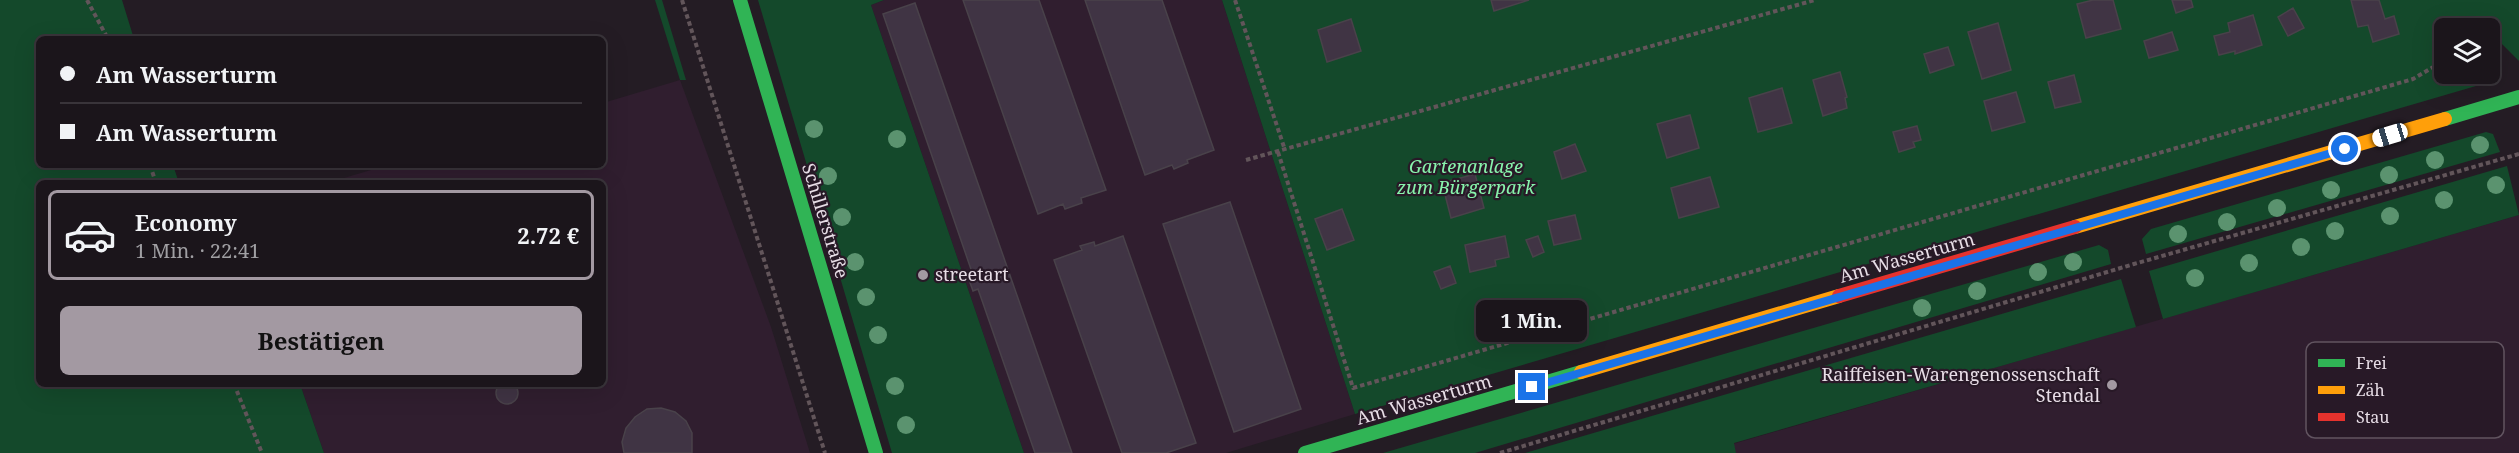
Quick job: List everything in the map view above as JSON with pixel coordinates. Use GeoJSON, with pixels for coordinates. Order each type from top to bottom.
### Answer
{"type":"FeatureCollection","features":[{"type":"Feature","properties":{"kind":"street","name":"Schillerstraße"},"geometry":{"type":"LineString","coordinates":[[740,0],[876,453]]}},
{"type":"Feature","properties":{"kind":"street","name":"Am Wasserturm"},"geometry":{"type":"LineString","coordinates":[[1305,453],[2519,97]]}},
{"type":"Feature","properties":{"kind":"path"},"geometry":{"type":"LineString","coordinates":[[87,0],[106,36]]}},
{"type":"Feature","properties":{"kind":"path"},"geometry":{"type":"LineString","coordinates":[[682,0],[825,453]]}},
{"type":"Feature","properties":{"kind":"path"},"geometry":{"type":"LineString","coordinates":[[1235,0],[1285,150]]}},
{"type":"Feature","properties":{"kind":"path"},"geometry":{"type":"LineString","coordinates":[[1246,160],[1815,0]]}},
{"type":"Feature","properties":{"kind":"path"},"geometry":{"type":"LineString","coordinates":[[1278,152],[1353,388],[2413,79],[2434,67]]}},
{"type":"Feature","properties":{"kind":"path"},"geometry":{"type":"LineString","coordinates":[[1500,453],[2123,267],[2519,154]]}},
{"type":"Feature","properties":{"kind":"path"},"geometry":{"type":"LineString","coordinates":[[235,387],[261,453]]}},
{"type":"Feature","properties":{"kind":"shaded area"},"geometry":{"type":"Polygon","coordinates":[[[884,0],[1222,0],[1355,414],[1226,453],[1024,453],[871,5],[884,0]]]}},
{"type":"Feature","properties":{"kind":"shaded area"},"geometry":{"type":"Polygon","coordinates":[[[680,80],[771,327],[810,453],[324,453],[301,387],[606,387],[606,180],[337,180],[378,168],[606,168],[606,102],[680,80]]]}},
{"type":"Feature","properties":{"kind":"shaded area","name":"Raiffeisen-Warengenossenschaft Stendal"},"geometry":{"type":"Polygon","coordinates":[[[2519,215],[2519,453],[1736,453],[1733,444],[2519,215]]]}},
{"type":"Feature","properties":{"kind":"green space"},"geometry":{"type":"Polygon","coordinates":[[[0,0],[122,0],[133,36],[36,36],[36,168],[174,168],[178,180],[36,180],[36,387],[301,387],[324,453],[0,453],[0,0]]]}},
{"type":"Feature","properties":{"kind":"green space"},"geometry":{"type":"Polygon","coordinates":[[[655,0],[662,0],[686,80],[680,80],[655,0]]]}},
{"type":"Feature","properties":{"kind":"green space"},"geometry":{"type":"Polygon","coordinates":[[[758,0],[884,0],[871,5],[1024,453],[892,453],[758,0]]]}},
{"type":"Feature","properties":{"kind":"green space","name":"Gartenanlage zum Bürgerpark"},"geometry":{"type":"Polygon","coordinates":[[[1222,0],[2519,0],[2519,61],[2502,44],[2500,45],[2500,18],[2434,18],[2434,84],[2477,84],[2476,86],[1355,414],[1222,0]]]}},
{"type":"Feature","properties":{"kind":"green space"},"geometry":{"type":"Polygon","coordinates":[[[2486,132],[2493,134],[2500,152],[2146,254],[2142,239],[2151,229],[2486,132]]]}},
{"type":"Feature","properties":{"kind":"green space"},"geometry":{"type":"Polygon","coordinates":[[[2507,166],[2519,215],[2163,319],[2149,271],[2507,166]]]}},
{"type":"Feature","properties":{"kind":"green space"},"geometry":{"type":"Polygon","coordinates":[[[2099,245],[2108,250],[2111,264],[1475,453],[1383,453],[2099,245]]]}},
{"type":"Feature","properties":{"kind":"green space"},"geometry":{"type":"Polygon","coordinates":[[[2121,279],[2136,327],[1734,443],[1736,453],[1525,453],[2121,279]]]}},
{"type":"Feature","properties":{"kind":"building"},"geometry":{"type":"Polygon","coordinates":[[[963,0],[1039,0],[1106,190],[1081,198],[1082,203],[1065,209],[1063,204],[1038,214],[963,0]]]}},
{"type":"Feature","properties":{"kind":"building"},"geometry":{"type":"Polygon","coordinates":[[[1085,0],[1162,0],[1214,150],[1187,160],[1188,163],[1174,169],[1172,165],[1145,175],[1085,0]]]}},
{"type":"Feature","properties":{"kind":"building"},"geometry":{"type":"Polygon","coordinates":[[[1491,0],[1529,0],[1494,11],[1491,0]]]}},
{"type":"Feature","properties":{"kind":"building"},"geometry":{"type":"Polygon","coordinates":[[[2093,0],[2113,0],[2121,29],[2086,38],[2077,4],[2093,0]]]}},
{"type":"Feature","properties":{"kind":"building"},"geometry":{"type":"Polygon","coordinates":[[[2172,0],[2191,0],[2193,7],[2176,13],[2172,0]]]}},
{"type":"Feature","properties":{"kind":"building"},"geometry":{"type":"Polygon","coordinates":[[[2351,0],[2379,0],[2385,19],[2394,16],[2399,34],[2373,42],[2368,25],[2358,27],[2351,0]]]}},
{"type":"Feature","properties":{"kind":"building"},"geometry":{"type":"Polygon","coordinates":[[[915,3],[1072,453],[1035,453],[978,289],[973,291],[969,280],[974,278],[883,14],[915,3]]]}},
{"type":"Feature","properties":{"kind":"building"},"geometry":{"type":"Polygon","coordinates":[[[2293,8],[2304,28],[2288,36],[2278,17],[2293,8]]]}},
{"type":"Feature","properties":{"kind":"building"},"geometry":{"type":"Polygon","coordinates":[[[2253,15],[2262,45],[2235,54],[2235,51],[2219,55],[2214,36],[2230,32],[2228,23],[2253,15]]]}},
{"type":"Feature","properties":{"kind":"building"},"geometry":{"type":"Polygon","coordinates":[[[1351,19],[1361,51],[1327,62],[1318,30],[1351,19]]]}},
{"type":"Feature","properties":{"kind":"building"},"geometry":{"type":"Polygon","coordinates":[[[1998,23],[2011,70],[1982,79],[1968,32],[1998,23]]]}},
{"type":"Feature","properties":{"kind":"building"},"geometry":{"type":"Polygon","coordinates":[[[2172,32],[2178,50],[2149,58],[2144,41],[2172,32]]]}},
{"type":"Feature","properties":{"kind":"building"},"geometry":{"type":"Polygon","coordinates":[[[1948,47],[1954,65],[1930,73],[1924,54],[1948,47]]]}},
{"type":"Feature","properties":{"kind":"building"},"geometry":{"type":"Polygon","coordinates":[[[1840,72],[1847,97],[1845,98],[1847,108],[1823,116],[1813,80],[1840,72]]]}},
{"type":"Feature","properties":{"kind":"building"},"geometry":{"type":"Polygon","coordinates":[[[2074,75],[2081,102],[2055,108],[2048,82],[2074,75]]]}},
{"type":"Feature","properties":{"kind":"building"},"geometry":{"type":"Polygon","coordinates":[[[1782,88],[1792,123],[1758,132],[1749,98],[1782,88]]]}},
{"type":"Feature","properties":{"kind":"building"},"geometry":{"type":"Polygon","coordinates":[[[2016,92],[2025,122],[1992,131],[1984,101],[2016,92]]]}},
{"type":"Feature","properties":{"kind":"building"},"geometry":{"type":"Polygon","coordinates":[[[1690,115],[1699,148],[1667,158],[1657,124],[1690,115]]]}},
{"type":"Feature","properties":{"kind":"building"},"geometry":{"type":"Polygon","coordinates":[[[1917,126],[1921,140],[1913,142],[1915,147],[1899,152],[1893,132],[1917,126]]]}},
{"type":"Feature","properties":{"kind":"building"},"geometry":{"type":"Polygon","coordinates":[[[1575,144],[1586,171],[1562,179],[1554,152],[1575,144]]]}},
{"type":"Feature","properties":{"kind":"building"},"geometry":{"type":"Polygon","coordinates":[[[1475,174],[1484,208],[1451,218],[1442,183],[1475,174]]]}},
{"type":"Feature","properties":{"kind":"building"},"geometry":{"type":"Polygon","coordinates":[[[1710,177],[1719,207],[1679,218],[1671,188],[1710,177]]]}},
{"type":"Feature","properties":{"kind":"building"},"geometry":{"type":"Polygon","coordinates":[[[1230,202],[1301,409],[1234,432],[1163,224],[1230,202]]]}},
{"type":"Feature","properties":{"kind":"building"},"geometry":{"type":"Polygon","coordinates":[[[1342,209],[1354,240],[1327,250],[1315,219],[1342,209]]]}},
{"type":"Feature","properties":{"kind":"building"},"geometry":{"type":"Polygon","coordinates":[[[1575,215],[1581,239],[1554,245],[1548,221],[1575,215]]]}},
{"type":"Feature","properties":{"kind":"building"},"geometry":{"type":"Polygon","coordinates":[[[1123,236],[1196,443],[1166,453],[1122,453],[1054,260],[1082,250],[1080,246],[1094,242],[1095,246],[1123,236]]]}},
{"type":"Feature","properties":{"kind":"building"},"geometry":{"type":"Polygon","coordinates":[[[1505,236],[1509,257],[1495,260],[1496,266],[1470,272],[1465,245],[1505,236]]]}},
{"type":"Feature","properties":{"kind":"building"},"geometry":{"type":"Polygon","coordinates":[[[1538,236],[1544,252],[1533,257],[1526,240],[1538,236]]]}},
{"type":"Feature","properties":{"kind":"building"},"geometry":{"type":"Polygon","coordinates":[[[1450,266],[1456,283],[1441,289],[1434,272],[1450,266]]]}},
{"type":"Feature","properties":{"kind":"building"},"geometry":{"type":"Polygon","coordinates":[[[498,387],[516,387],[515,401],[507,404],[499,401],[496,393],[498,387]]]}},
{"type":"Feature","properties":{"kind":"building"},"geometry":{"type":"Polygon","coordinates":[[[661,408],[675,412],[686,421],[692,433],[692,453],[624,453],[622,442],[626,428],[635,417],[647,409],[661,408]]]}},
{"type":"Feature","properties":{"kind":"traffic: fast"},"geometry":{"type":"LineString","coordinates":[[740,0],[876,453]]}},
{"type":"Feature","properties":{"kind":"traffic: fast"},"geometry":{"type":"LineString","coordinates":[[2445,119],[2519,97]]}},
{"type":"Feature","properties":{"kind":"traffic: fast"},"geometry":{"type":"LineString","coordinates":[[1305,453],[1581,372]]}},
{"type":"Feature","properties":{"kind":"traffic: slow"},"geometry":{"type":"LineString","coordinates":[[2075,227],[2445,119]]}},
{"type":"Feature","properties":{"kind":"traffic: slow"},"geometry":{"type":"LineString","coordinates":[[1581,372],[1839,296]]}},
{"type":"Feature","properties":{"kind":"traffic: jam"},"geometry":{"type":"LineString","coordinates":[[1839,296],[2075,227]]}},
{"type":"Feature","properties":{"kind":"place","name":"streetart"},"geometry":{"type":"Point","coordinates":[923,275]}},
{"type":"Feature","properties":{"kind":"place","name":"Raiffeisen-Warengenossenschaft Stendal"},"geometry":{"type":"Point","coordinates":[2112,385]}},
{"type":"Feature","properties":{"kind":"route"},"geometry":{"type":"LineString","coordinates":[[1532,387],[2345,149]]}}]}
